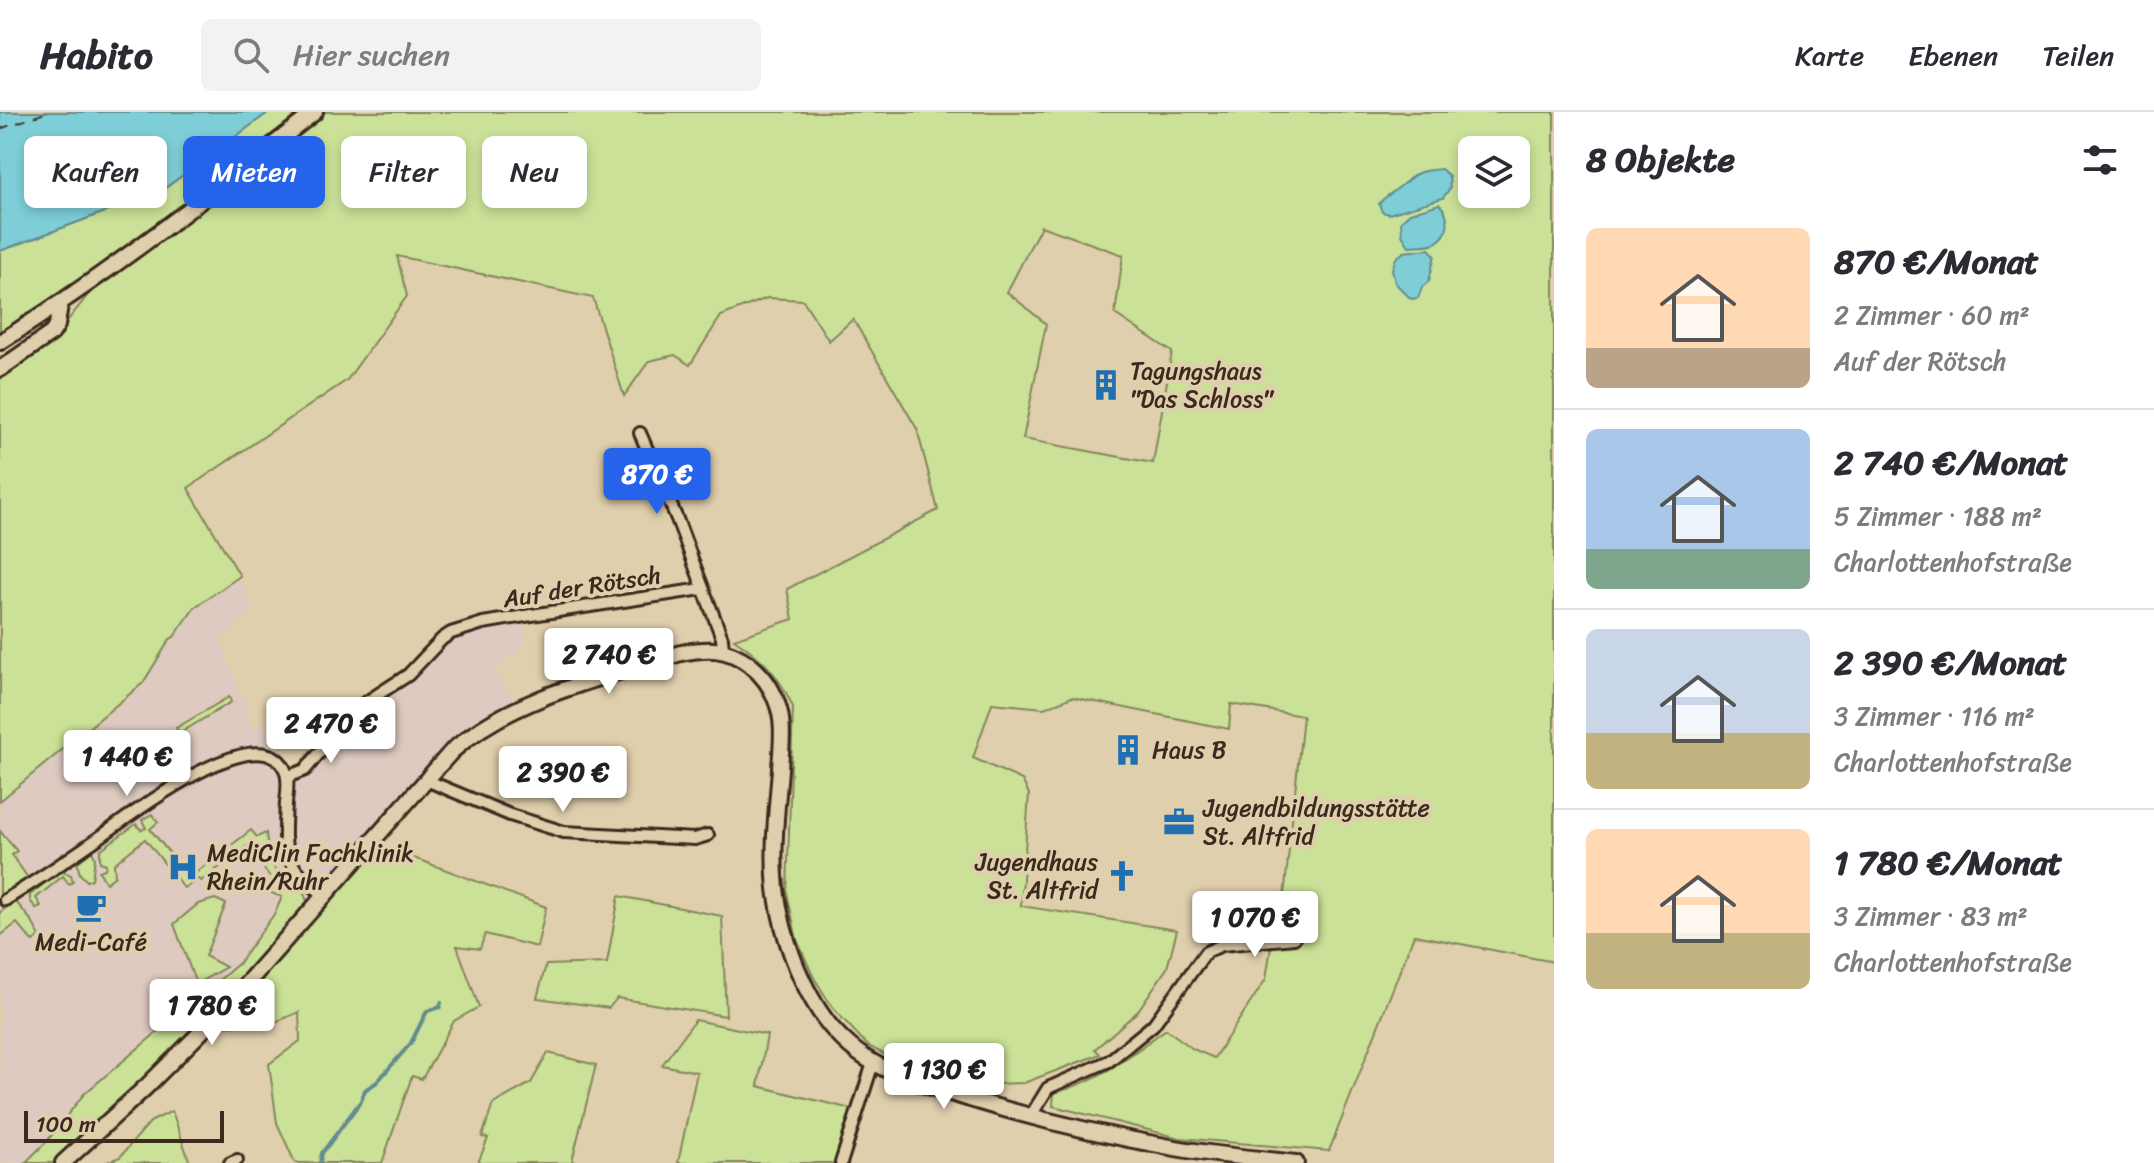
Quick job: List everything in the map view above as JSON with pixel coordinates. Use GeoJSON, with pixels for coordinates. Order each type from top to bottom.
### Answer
{"type":"FeatureCollection","features":[{"type":"Feature","properties":{"kind":"main road"},"geometry":{"type":"LineString","coordinates":[[0,342],[60,304],[203,200],[315,112]]}},
{"type":"Feature","properties":{"kind":"main road"},"geometry":{"type":"LineString","coordinates":[[0,369],[52,333],[57,325],[60,304]]}},
{"type":"Feature","properties":{"kind":"main road"},"geometry":{"type":"LineString","coordinates":[[63,1163],[146,1087],[225,1008],[426,780],[473,733],[512,709],[681,653],[705,648],[738,656],[754,668],[767,682],[778,704],[782,733],[775,853],[777,895],[786,936],[800,974],[819,1011],[838,1034],[873,1063],[907,1079],[1030,1117],[1171,1148],[1296,1163]]}},
{"type":"Feature","properties":{"kind":"street","name":"Auf der Rötsch"},"geometry":{"type":"LineString","coordinates":[[640,433],[677,519],[722,638],[723,650]]}},
{"type":"Feature","properties":{"kind":"street","name":"Auf der Rötsch"},"geometry":{"type":"LineString","coordinates":[[287,777],[305,770],[357,708],[408,675],[451,633],[483,623],[702,589]]}},
{"type":"Feature","properties":{"kind":"street"},"geometry":{"type":"LineString","coordinates":[[5,900],[205,768],[240,756],[267,754],[282,765],[287,777],[286,854],[293,868],[326,897]]}},
{"type":"Feature","properties":{"kind":"street"},"geometry":{"type":"LineString","coordinates":[[426,780],[510,815],[564,832],[695,839],[708,835]]}},
{"type":"Feature","properties":{"kind":"street"},"geometry":{"type":"LineString","coordinates":[[1030,1117],[1048,1088],[1109,1061],[1153,1025],[1206,952],[1222,945],[1294,938]]}},
{"type":"Feature","properties":{"kind":"street"},"geometry":{"type":"LineString","coordinates":[[841,1163],[873,1063]]}},
{"type":"Feature","properties":{"kind":"shaded area","name":"MediClin Fachklinik Rhein/Ruhr"},"geometry":{"type":"Polygon","coordinates":[[[240,576],[254,612],[220,638],[254,730],[263,724],[294,769],[308,771],[353,717],[455,633],[523,620],[525,646],[495,669],[514,700],[469,727],[449,745],[220,1005],[54,1163],[0,1163],[0,905],[20,892],[29,879],[12,855],[17,851],[0,831],[0,801],[143,683],[170,639],[195,607],[240,576]]]}},
{"type":"Feature","properties":{"kind":"green space"},"geometry":{"type":"Polygon","coordinates":[[[269,112],[307,112],[276,136],[236,136],[269,112]]]}},
{"type":"Feature","properties":{"kind":"green space"},"geometry":{"type":"Polygon","coordinates":[[[319,112],[1554,112],[1554,962],[1414,935],[1329,1151],[1180,1138],[1053,1106],[1054,1093],[1100,1074],[1166,1029],[1193,1049],[1214,1058],[1266,979],[1271,947],[1280,935],[1303,716],[1231,704],[1229,729],[1072,697],[1044,708],[992,703],[973,758],[1022,780],[1029,794],[1021,906],[1177,930],[1167,968],[1137,1012],[1095,1049],[1100,1054],[1024,1083],[964,1085],[868,1046],[832,1007],[813,976],[797,940],[787,893],[793,707],[769,668],[734,639],[793,619],[787,589],[938,510],[917,429],[853,319],[829,341],[803,300],[767,298],[721,316],[690,365],[675,355],[649,361],[624,396],[593,298],[397,256],[407,296],[347,380],[188,488],[240,576],[195,607],[170,639],[143,683],[0,801],[0,373],[57,334],[95,286],[195,208],[325,208],[325,136],[288,136],[319,112]],[[1041,226],[1007,292],[1046,324],[1023,439],[1153,463],[1172,352],[1115,314],[1123,255],[1041,226]]]}},
{"type":"Feature","properties":{"kind":"green space"},"geometry":{"type":"Polygon","coordinates":[[[183,175],[183,207],[0,332],[0,251],[115,208],[167,208],[167,187],[183,175]]]}},
{"type":"Feature","properties":{"kind":"green space"},"geometry":{"type":"Polygon","coordinates":[[[229,697],[231,702],[180,733],[176,728],[229,697]]]}},
{"type":"Feature","properties":{"kind":"green space"},"geometry":{"type":"Polygon","coordinates":[[[152,814],[158,822],[150,829],[188,876],[251,830],[257,837],[266,833],[268,850],[279,880],[285,875],[304,893],[308,904],[184,1037],[53,1163],[25,1163],[47,1141],[84,1094],[238,964],[275,913],[282,897],[269,892],[276,882],[247,846],[201,881],[198,879],[184,888],[145,839],[114,864],[115,876],[106,883],[99,871],[105,869],[106,864],[100,862],[100,850],[136,824],[141,830],[146,828],[142,820],[152,814]]]}},
{"type":"Feature","properties":{"kind":"green space"},"geometry":{"type":"Polygon","coordinates":[[[0,831],[17,851],[12,855],[28,878],[0,898],[0,831]]]}},
{"type":"Feature","properties":{"kind":"green space"},"geometry":{"type":"Polygon","coordinates":[[[379,845],[546,907],[537,947],[485,934],[480,949],[457,946],[479,1007],[454,1021],[422,1079],[412,1076],[382,1163],[295,1163],[277,1123],[269,1064],[300,1041],[299,1012],[266,1026],[219,1025],[379,845]]]}},
{"type":"Feature","properties":{"kind":"green space"},"geometry":{"type":"Polygon","coordinates":[[[92,851],[95,858],[92,879],[87,881],[80,874],[77,863],[92,851]]]}},
{"type":"Feature","properties":{"kind":"green space"},"geometry":{"type":"Polygon","coordinates":[[[64,872],[71,875],[73,882],[69,884],[63,876],[36,898],[41,906],[36,908],[30,901],[30,895],[56,874],[64,872]]]}},
{"type":"Feature","properties":{"kind":"green space"},"geometry":{"type":"Polygon","coordinates":[[[619,896],[722,916],[726,1016],[617,998],[609,1008],[537,998],[546,965],[607,963],[619,896]]]}},
{"type":"Feature","properties":{"kind":"green space"},"geometry":{"type":"Polygon","coordinates":[[[215,899],[226,904],[205,956],[226,967],[196,984],[174,924],[198,904],[215,899]]]}},
{"type":"Feature","properties":{"kind":"green space"},"geometry":{"type":"Polygon","coordinates":[[[14,903],[31,920],[40,936],[33,942],[17,923],[0,936],[0,912],[14,903]]]}},
{"type":"Feature","properties":{"kind":"green space"},"geometry":{"type":"Polygon","coordinates":[[[695,1020],[767,1035],[758,1086],[851,1109],[834,1163],[678,1163],[697,1072],[662,1065],[695,1020]]]}},
{"type":"Feature","properties":{"kind":"green space"},"geometry":{"type":"Polygon","coordinates":[[[548,1053],[596,1065],[572,1161],[580,1163],[478,1163],[488,1138],[482,1137],[493,1104],[531,1083],[548,1053]]]}},
{"type":"Feature","properties":{"kind":"green space"},"geometry":{"type":"Polygon","coordinates":[[[172,1111],[190,1163],[105,1163],[120,1157],[150,1122],[172,1111]]]}},
{"type":"Feature","properties":{"kind":"water"},"geometry":{"type":"Polygon","coordinates":[[[0,112],[269,112],[236,136],[183,136],[183,175],[167,187],[167,136],[24,136],[24,208],[115,208],[0,251],[0,112]]]}},
{"type":"Feature","properties":{"kind":"water"},"geometry":{"type":"Polygon","coordinates":[[[1441,169],[1449,176],[1450,188],[1443,198],[1389,214],[1382,212],[1379,204],[1410,178],[1424,171],[1441,169]]]}},
{"type":"Feature","properties":{"kind":"water"},"geometry":{"type":"Polygon","coordinates":[[[1439,204],[1448,224],[1444,235],[1432,244],[1409,246],[1402,235],[1401,221],[1410,213],[1439,204]]]}},
{"type":"Feature","properties":{"kind":"water"},"geometry":{"type":"Polygon","coordinates":[[[1429,249],[1435,255],[1429,281],[1422,287],[1418,298],[1411,299],[1395,283],[1392,269],[1396,258],[1404,252],[1429,249]]]}},
{"type":"Feature","properties":{"kind":"waterway"},"geometry":{"type":"LineString","coordinates":[[320,1163],[322,1153],[361,1101],[365,1090],[377,1082],[411,1043],[427,1011],[440,1007],[441,1003]]}},
{"type":"Feature","properties":{"kind":"ferry route"},"geometry":{"type":"LineString","coordinates":[[0,129],[48,112]]}},
{"type":"Feature","properties":{"kind":"place","name":"Tagungshaus \"Das Schloss\""},"geometry":{"type":"Point","coordinates":[1106,385]}},
{"type":"Feature","properties":{"kind":"place","name":"Haus B"},"geometry":{"type":"Point","coordinates":[1128,750]}},
{"type":"Feature","properties":{"kind":"place","name":"Jugendbildungsstätte St. Altfrid"},"geometry":{"type":"Point","coordinates":[1179,822]}},
{"type":"Feature","properties":{"kind":"place","name":"MediClin Fachklinik Rhein/Ruhr"},"geometry":{"type":"Point","coordinates":[183,867]}},
{"type":"Feature","properties":{"kind":"place","name":"Jugendhaus St. Altfrid"},"geometry":{"type":"Point","coordinates":[1122,876]}},
{"type":"Feature","properties":{"kind":"place","name":"Medi-Café"},"geometry":{"type":"Point","coordinates":[91,907]}}]}
